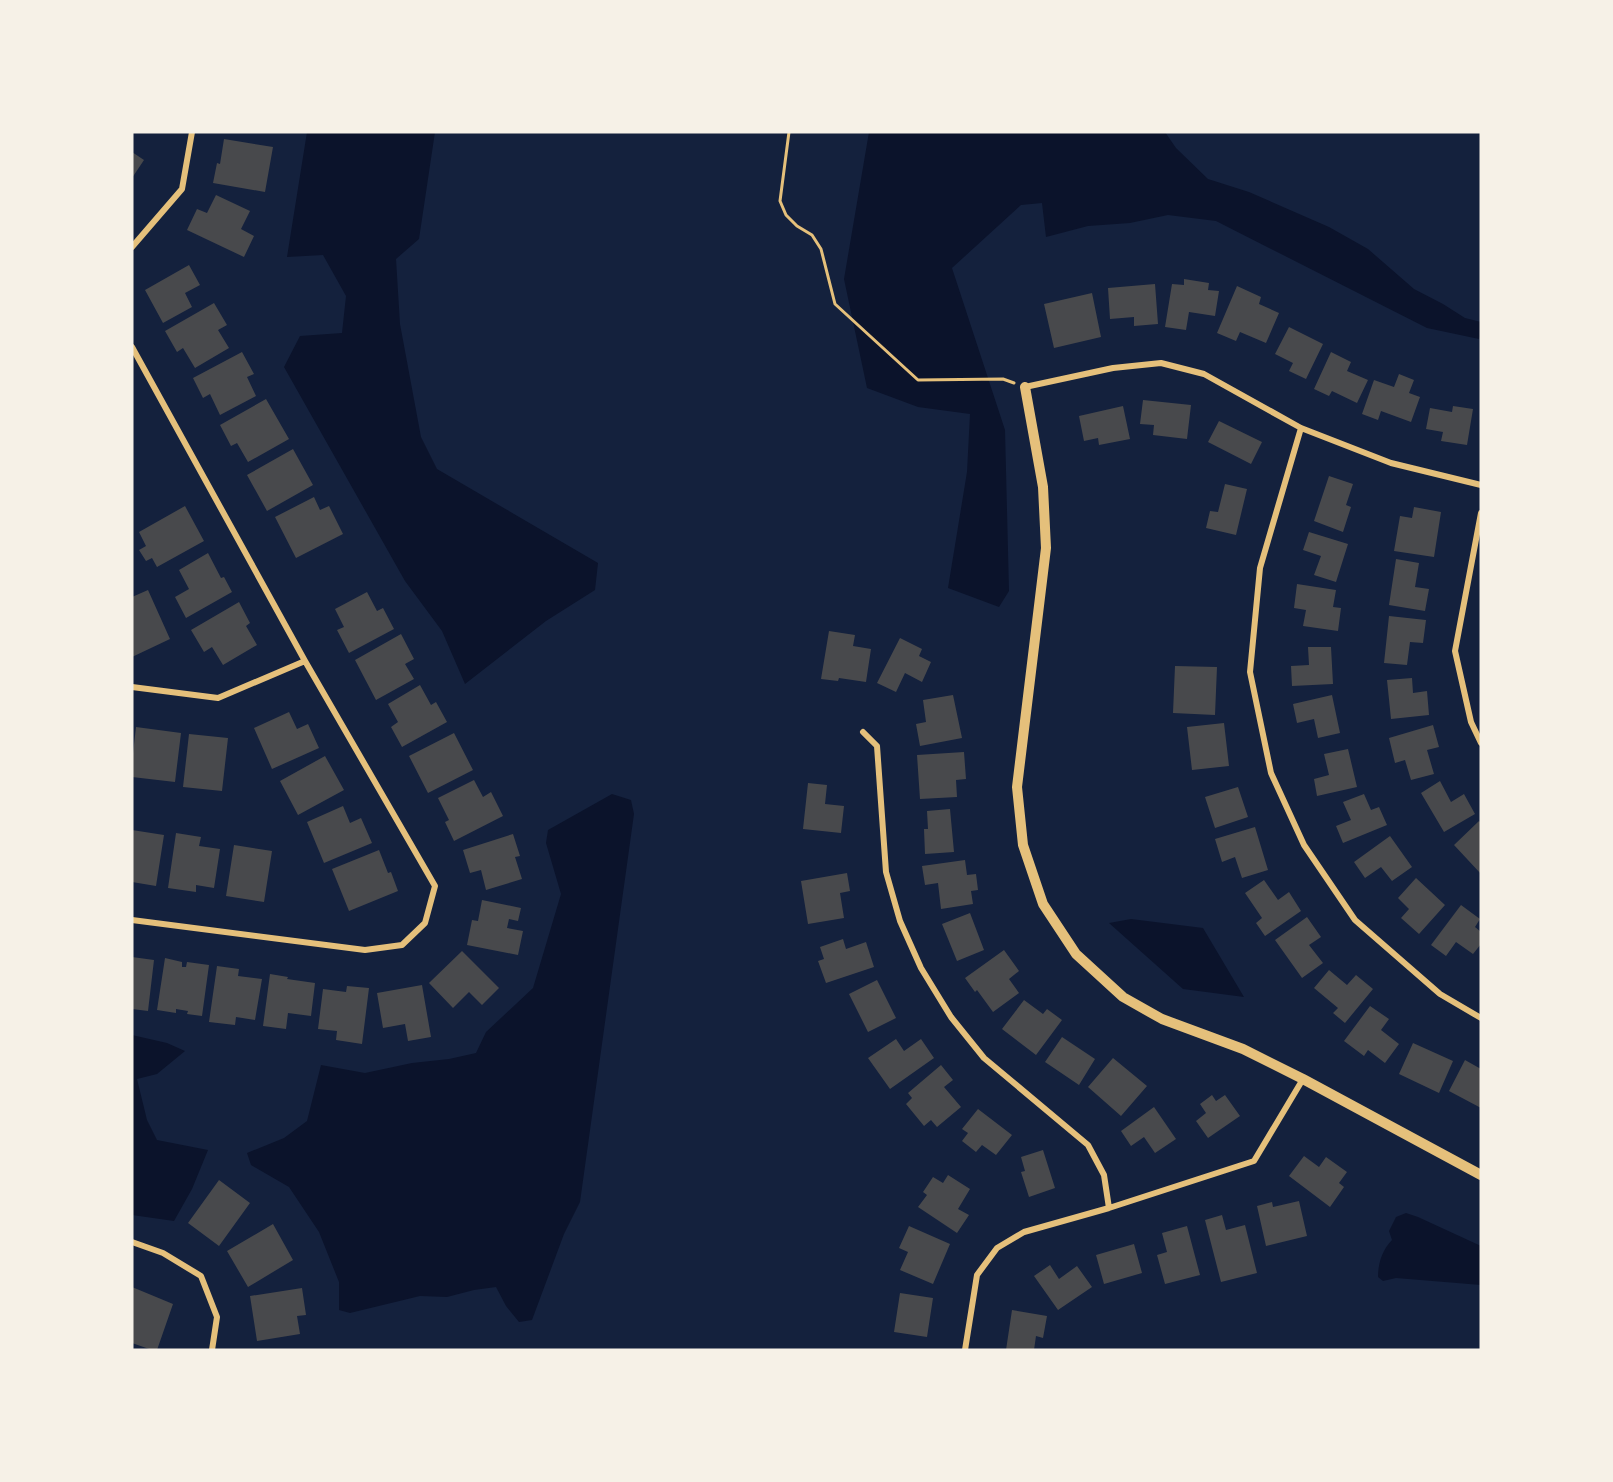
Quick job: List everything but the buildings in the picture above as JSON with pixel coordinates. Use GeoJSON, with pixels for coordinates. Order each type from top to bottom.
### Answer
{"type":"FeatureCollection","features":[{"type":"Feature","properties":{"kind":"street"},"geometry":{"type":"LineString","coordinates":[[132,248],[182,189],[192,132]]}},
{"type":"Feature","properties":{"kind":"street"},"geometry":{"type":"LineString","coordinates":[[132,348],[305,661],[435,886],[425,923],[402,945],[365,950],[132,920]]}},
{"type":"Feature","properties":{"kind":"street"},"geometry":{"type":"LineString","coordinates":[[1481,485],[1391,463],[1301,428],[1204,374],[1161,363],[1113,368],[1025,387],[1043,487],[1046,548],[1017,787],[1023,845],[1043,904],[1076,954],[1123,997],[1162,1019],[1243,1049],[1481,1175]]}},
{"type":"Feature","properties":{"kind":"street"},"geometry":{"type":"LineString","coordinates":[[1301,428],[1260,568],[1250,672],[1271,773],[1304,845],[1355,920],[1440,994],[1481,1018]]}},
{"type":"Feature","properties":{"kind":"street"},"geometry":{"type":"LineString","coordinates":[[1481,513],[1455,651],[1471,722],[1481,743]]}},
{"type":"Feature","properties":{"kind":"street"},"geometry":{"type":"LineString","coordinates":[[132,687],[218,698],[305,661]]}},
{"type":"Feature","properties":{"kind":"street"},"geometry":{"type":"LineString","coordinates":[[863,732],[877,746],[886,872],[900,921],[921,968],[951,1017],[984,1058],[1088,1145],[1104,1175],[1110,1208]]}},
{"type":"Feature","properties":{"kind":"street"},"geometry":{"type":"LineString","coordinates":[[965,1350],[977,1275],[997,1248],[1024,1232],[1110,1208],[1254,1161],[1303,1079]]}},
{"type":"Feature","properties":{"kind":"street"},"geometry":{"type":"LineString","coordinates":[[132,1242],[163,1252],[201,1276],[217,1317],[212,1350]]}},
{"type":"Feature","properties":{"kind":"path"},"geometry":{"type":"LineString","coordinates":[[789,132],[780,201],[786,215],[797,226],[812,235],[821,249],[836,304],[918,380],[1003,379],[1025,387]]}},
{"type":"Feature","properties":{"kind":"water"},"geometry":{"type":"Polygon","coordinates":[[[307,132],[435,132],[419,239],[396,259],[400,324],[421,437],[437,469],[598,563],[595,590],[546,621],[465,684],[442,631],[405,581],[284,367],[300,336],[342,333],[346,296],[323,255],[287,257],[307,132]]]}},
{"type":"Feature","properties":{"kind":"water"},"geometry":{"type":"Polygon","coordinates":[[[869,132],[1165,132],[1176,148],[1208,179],[1249,192],[1329,227],[1368,249],[1414,289],[1465,318],[1481,322],[1481,334],[1479,339],[1427,328],[1216,221],[1168,215],[1130,223],[1088,226],[1046,237],[1042,203],[1021,205],[952,268],[1005,430],[1009,591],[999,607],[948,588],[967,472],[970,414],[918,407],[867,388],[844,279],[869,132]]]}},
{"type":"Feature","properties":{"kind":"water"},"geometry":{"type":"Polygon","coordinates":[[[612,794],[631,800],[634,814],[580,1202],[564,1234],[532,1320],[519,1322],[506,1306],[496,1287],[447,1297],[420,1296],[350,1313],[339,1310],[339,1282],[319,1232],[289,1187],[251,1165],[247,1153],[284,1138],[307,1121],[321,1065],[365,1073],[476,1053],[486,1032],[533,988],[561,894],[546,843],[548,830],[612,794]]]}},
{"type":"Feature","properties":{"kind":"water"},"geometry":{"type":"Polygon","coordinates":[[[1131,919],[1203,928],[1244,997],[1183,989],[1109,923],[1131,919]]]}},
{"type":"Feature","properties":{"kind":"water"},"geometry":{"type":"Polygon","coordinates":[[[132,1035],[167,1043],[185,1051],[157,1074],[137,1079],[147,1120],[157,1140],[208,1150],[192,1189],[174,1221],[132,1215],[132,1035]]]}},
{"type":"Feature","properties":{"kind":"water"},"geometry":{"type":"Polygon","coordinates":[[[1406,1213],[1481,1246],[1481,1285],[1396,1278],[1383,1281],[1378,1277],[1381,1257],[1392,1240],[1389,1231],[1396,1217],[1406,1213]]]}}]}
